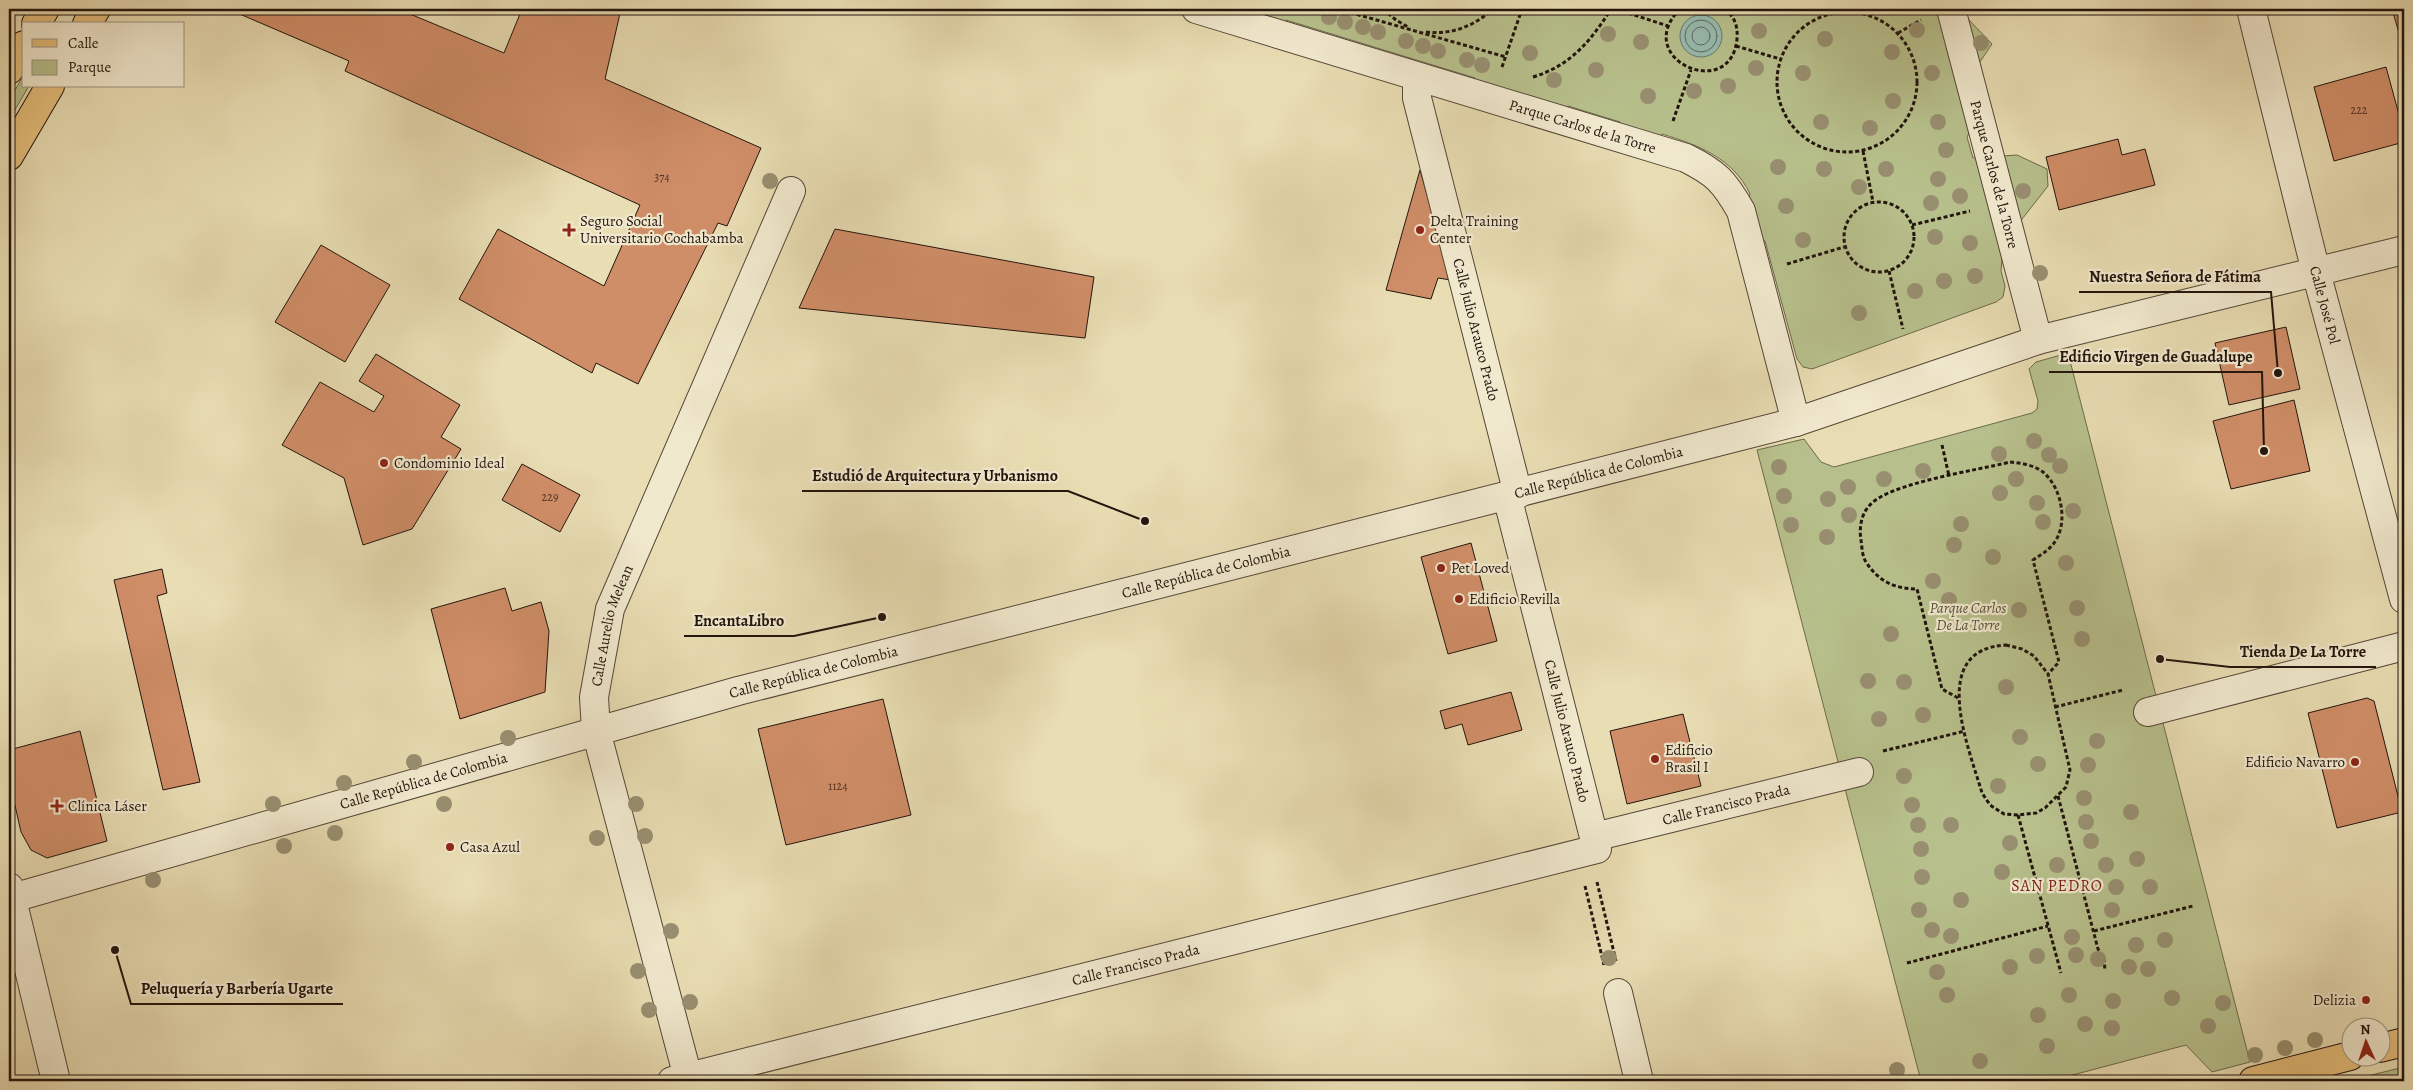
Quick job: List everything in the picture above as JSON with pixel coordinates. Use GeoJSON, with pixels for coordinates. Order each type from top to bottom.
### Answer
{"type":"FeatureCollection","features":[{"type":"Feature","properties":{"kind":"main road"},"geometry":{"type":"LineString","coordinates":[[37,22],[45,9]]}},
{"type":"Feature","properties":{"kind":"main road"},"geometry":{"type":"LineString","coordinates":[[88,22],[96,9]]}},
{"type":"Feature","properties":{"kind":"main road"},"geometry":{"type":"LineString","coordinates":[[9,70],[22,48]]}},
{"type":"Feature","properties":{"kind":"main road"},"geometry":{"type":"LineString","coordinates":[[9,156],[49,88]]}},
{"type":"Feature","properties":{"kind":"main road"},"geometry":{"type":"LineString","coordinates":[[2390,1046],[2404,1042]]}},
{"type":"Feature","properties":{"kind":"main road"},"geometry":{"type":"LineString","coordinates":[[2253,1081],[2340,1059]]}},
{"type":"Feature","properties":{"kind":"street","name":"Parque Carlos de la Torre"},"geometry":{"type":"LineString","coordinates":[[1196,9],[1686,158],[1711,171],[1728,188],[1741,211],[1796,422]]}},
{"type":"Feature","properties":{"kind":"street","name":"Calle José Pol"},"geometry":{"type":"LineString","coordinates":[[2251,9],[2316,272],[2404,600]]}},
{"type":"Feature","properties":{"kind":"street","name":"Parque Carlos de la Torre"},"geometry":{"type":"LineString","coordinates":[[1940,12],[2038,340]]}},
{"type":"Feature","properties":{"kind":"street","name":"Calle Julio Arauco Prado"},"geometry":{"type":"LineString","coordinates":[[1417,77],[1417,98],[1513,495],[1589,848]]}},
{"type":"Feature","properties":{"kind":"street","name":"Calle Aurelio Melean"},"geometry":{"type":"LineString","coordinates":[[683,1080],[596,731],[594,697],[610,609],[791,191]]}},
{"type":"Feature","properties":{"kind":"street","name":"Calle República de Colombia"},"geometry":{"type":"LineString","coordinates":[[10,895],[842,664],[1796,422],[2038,340],[2404,250]]}},
{"type":"Feature","properties":{"kind":"street"},"geometry":{"type":"LineString","coordinates":[[2148,712],[2404,646]]}},
{"type":"Feature","properties":{"kind":"street","name":"Calle Francisco Prada"},"geometry":{"type":"LineString","coordinates":[[683,1080],[1589,848],[1867,762]]}},
{"type":"Feature","properties":{"kind":"street"},"geometry":{"type":"LineString","coordinates":[[10,895],[56,1081]]}},
{"type":"Feature","properties":{"kind":"street"},"geometry":{"type":"LineString","coordinates":[[1618,993],[1640,1081]]}},
{"type":"Feature","properties":{"kind":"path"},"geometry":{"type":"LineString","coordinates":[[1338,9],[1506,57]]}},
{"type":"Feature","properties":{"kind":"path"},"geometry":{"type":"LineString","coordinates":[[1383,9],[1396,20],[1415,31],[1451,32],[1468,27],[1483,18],[1492,9]]}},
{"type":"Feature","properties":{"kind":"path"},"geometry":{"type":"LineString","coordinates":[[1501,72],[1522,9]]}},
{"type":"Feature","properties":{"kind":"path"},"geometry":{"type":"LineString","coordinates":[[1577,9],[1584,11],[1593,9]]}},
{"type":"Feature","properties":{"kind":"path"},"geometry":{"type":"LineString","coordinates":[[1527,78],[1571,60],[1593,37],[1611,9]]}},
{"type":"Feature","properties":{"kind":"path"},"geometry":{"type":"LineString","coordinates":[[1616,9],[1668,26]]}},
{"type":"Feature","properties":{"kind":"path"},"geometry":{"type":"LineString","coordinates":[[1680,9],[1668,26],[1666,36],[1672,54],[1678,62],[1691,70],[1708,72],[1719,68],[1728,61],[1736,46],[1738,30],[1734,20],[1724,9]]}},
{"type":"Feature","properties":{"kind":"path"},"geometry":{"type":"LineString","coordinates":[[1834,12],[1857,12],[1879,20],[1898,33],[1910,50],[1917,70],[1917,91],[1912,112],[1900,129],[1883,143],[1863,151],[1841,153],[1819,147],[1800,136],[1785,118],[1777,97],[1776,75],[1780,59],[1794,35],[1812,20],[1834,12]]}},
{"type":"Feature","properties":{"kind":"path"},"geometry":{"type":"LineString","coordinates":[[1898,33],[1940,12]]}},
{"type":"Feature","properties":{"kind":"path"},"geometry":{"type":"LineString","coordinates":[[1736,46],[1780,59]]}},
{"type":"Feature","properties":{"kind":"path"},"geometry":{"type":"LineString","coordinates":[[1672,123],[1691,70]]}},
{"type":"Feature","properties":{"kind":"path"},"geometry":{"type":"LineString","coordinates":[[1863,151],[1873,202]]}},
{"type":"Feature","properties":{"kind":"path"},"geometry":{"type":"LineString","coordinates":[[1873,202],[1897,207],[1906,214],[1912,225],[1914,236],[1908,258],[1900,266],[1889,271],[1878,273],[1867,271],[1857,266],[1849,257],[1844,247],[1843,235],[1846,224],[1852,214],[1862,206],[1873,202]]}},
{"type":"Feature","properties":{"kind":"path"},"geometry":{"type":"LineString","coordinates":[[1912,225],[1971,210]]}},
{"type":"Feature","properties":{"kind":"path"},"geometry":{"type":"LineString","coordinates":[[1785,264],[1844,247]]}},
{"type":"Feature","properties":{"kind":"path"},"geometry":{"type":"LineString","coordinates":[[1889,271],[1903,328]]}},
{"type":"Feature","properties":{"kind":"path"},"geometry":{"type":"LineString","coordinates":[[1942,445],[1949,476]]}},
{"type":"Feature","properties":{"kind":"path"},"geometry":{"type":"LineString","coordinates":[[1958,698],[1942,689],[1917,589],[1905,589],[1889,584],[1872,572],[1864,559],[1860,534],[1862,518],[1869,505],[1886,492],[2010,462],[2021,463],[2043,472],[2057,490],[2061,508],[2061,526],[2050,548],[2033,560],[2059,662],[2048,674]]}},
{"type":"Feature","properties":{"kind":"path"},"geometry":{"type":"LineString","coordinates":[[2006,645],[2022,649],[2034,656],[2048,674],[2070,770],[2066,787],[2058,796],[2036,813],[2004,814],[1990,805],[1982,793],[1958,698],[1959,675],[1972,657],[1990,646],[2006,645]]}},
{"type":"Feature","properties":{"kind":"path"},"geometry":{"type":"LineString","coordinates":[[2055,707],[2127,689]]}},
{"type":"Feature","properties":{"kind":"path"},"geometry":{"type":"LineString","coordinates":[[1867,762],[1965,731]]}},
{"type":"Feature","properties":{"kind":"path"},"geometry":{"type":"LineString","coordinates":[[2058,796],[2098,950],[2104,958],[2105,971]]}},
{"type":"Feature","properties":{"kind":"path"},"geometry":{"type":"LineString","coordinates":[[2018,815],[2061,973]]}},
{"type":"Feature","properties":{"kind":"path"},"geometry":{"type":"LineString","coordinates":[[1589,848],[1621,981],[1618,993]]}},
{"type":"Feature","properties":{"kind":"path"},"geometry":{"type":"LineString","coordinates":[[1589,848],[1609,984],[1618,993]]}},
{"type":"Feature","properties":{"kind":"path"},"geometry":{"type":"LineString","coordinates":[[2094,930],[2194,906]]}},
{"type":"Feature","properties":{"kind":"path"},"geometry":{"type":"LineString","coordinates":[[1907,963],[2048,926]]}},
{"type":"Feature","properties":{"kind":"green space"},"geometry":{"type":"Polygon","coordinates":[[[1198,9],[1962,9],[1969,20],[1992,44],[1965,84],[1972,128],[1967,137],[1973,158],[2017,155],[2047,169],[2048,186],[2019,223],[2004,235],[2001,271],[2005,286],[2003,297],[1996,302],[1812,369],[1803,367],[1797,359],[1765,241],[1758,237],[1747,203],[1750,194],[1734,171],[1713,155],[1689,143],[1662,134],[1657,139],[1624,131],[1620,122],[1568,106],[1564,110],[1474,86],[1475,78],[1286,20],[1285,26],[1198,9]]]}},
{"type":"Feature","properties":{"kind":"green space"},"geometry":{"type":"Polygon","coordinates":[[[22,78],[22,88],[28,88],[9,120],[9,100],[22,78]]]}},
{"type":"Feature","properties":{"kind":"green space","name":"Parque Carlos De La Torre"},"geometry":{"type":"Polygon","coordinates":[[[2068,353],[2250,1062],[2212,1072],[2186,1045],[2050,1081],[1921,1081],[1757,450],[1804,439],[1821,462],[1834,467],[2032,413],[2037,409],[2038,401],[2029,369],[2036,362],[2068,353]]]}},
{"type":"Feature","properties":{"kind":"green space"},"geometry":{"type":"Polygon","coordinates":[[[2404,1067],[2404,1081],[2347,1081],[2404,1067]]]}},
{"type":"Feature","properties":{"kind":"water"},"geometry":{"type":"Polygon","coordinates":[[[1701,15],[1716,21],[1722,36],[1716,51],[1701,57],[1686,51],[1680,36],[1686,21],[1701,15]]]}},
{"type":"Feature","properties":{"kind":"building"},"geometry":{"type":"Polygon","coordinates":[[[228,9],[398,9],[504,53],[522,9],[621,9],[605,79],[761,148],[727,226],[718,223],[638,384],[596,363],[592,373],[459,299],[498,229],[604,286],[640,205],[345,71],[349,61],[228,9]]]}},
{"type":"Feature","properties":{"kind":"building"},"geometry":{"type":"Polygon","coordinates":[[[2392,9],[2404,9],[2404,50],[2392,9]]]}},
{"type":"Feature","properties":{"kind":"building"},"geometry":{"type":"Polygon","coordinates":[[[2386,67],[2404,133],[2404,142],[2334,161],[2314,87],[2386,67]]]}},
{"type":"Feature","properties":{"kind":"building"},"geometry":{"type":"Polygon","coordinates":[[[2118,139],[2122,155],[2145,149],[2155,185],[2059,210],[2046,157],[2118,139]]]}},
{"type":"Feature","properties":{"kind":"building","name":"Delta Training Center"},"geometry":{"type":"Polygon","coordinates":[[[1420,170],[1451,280],[1438,278],[1431,299],[1386,290],[1420,170]]]}},
{"type":"Feature","properties":{"kind":"building"},"geometry":{"type":"Polygon","coordinates":[[[835,229],[1094,277],[1085,338],[799,308],[835,229]]]}},
{"type":"Feature","properties":{"kind":"building"},"geometry":{"type":"Polygon","coordinates":[[[321,245],[390,285],[345,362],[275,322],[321,245]]]}},
{"type":"Feature","properties":{"kind":"building"},"geometry":{"type":"Polygon","coordinates":[[[2286,327],[2300,389],[2229,405],[2215,343],[2286,327]]]}},
{"type":"Feature","properties":{"kind":"building","name":"Condominio Ideal"},"geometry":{"type":"Polygon","coordinates":[[[376,354],[460,405],[441,437],[461,449],[412,529],[363,545],[344,478],[282,445],[320,382],[374,412],[384,396],[359,381],[376,354]]]}},
{"type":"Feature","properties":{"kind":"building"},"geometry":{"type":"Polygon","coordinates":[[[2294,400],[2310,471],[2231,489],[2213,421],[2294,400]]]}},
{"type":"Feature","properties":{"kind":"building"},"geometry":{"type":"Polygon","coordinates":[[[522,464],[580,495],[560,532],[502,500],[522,464]]]}},
{"type":"Feature","properties":{"kind":"building","name":"Edificio Revilla"},"geometry":{"type":"Polygon","coordinates":[[[1471,543],[1497,641],[1448,654],[1421,557],[1471,543]]]}},
{"type":"Feature","properties":{"kind":"building"},"geometry":{"type":"Polygon","coordinates":[[[162,569],[167,593],[157,596],[200,782],[163,790],[114,580],[162,569]]]}},
{"type":"Feature","properties":{"kind":"building"},"geometry":{"type":"Polygon","coordinates":[[[505,588],[512,611],[541,602],[549,631],[545,692],[460,719],[431,609],[505,588]]]}},
{"type":"Feature","properties":{"kind":"building"},"geometry":{"type":"Polygon","coordinates":[[[1511,692],[1522,730],[1468,745],[1462,724],[1445,729],[1440,711],[1511,692]]]}},
{"type":"Feature","properties":{"kind":"building","name":"Edificio Navarro"},"geometry":{"type":"Polygon","coordinates":[[[2367,698],[2374,701],[2402,812],[2337,828],[2308,713],[2367,698]]]}},
{"type":"Feature","properties":{"kind":"building"},"geometry":{"type":"Polygon","coordinates":[[[883,699],[911,815],[786,845],[758,729],[883,699]]]}},
{"type":"Feature","properties":{"kind":"building","name":"Edificio Brasil I"},"geometry":{"type":"Polygon","coordinates":[[[1683,714],[1701,786],[1627,804],[1610,731],[1683,714]]]}},
{"type":"Feature","properties":{"kind":"building","name":"Clínica Láser"},"geometry":{"type":"Polygon","coordinates":[[[80,731],[107,841],[47,858],[31,850],[21,832],[9,779],[9,750],[80,731]]]}},
{"type":"Feature","properties":{"kind":"place","name":"Seguro Social Universitario Cochabamba"},"geometry":{"type":"Point","coordinates":[569,230]}},
{"type":"Feature","properties":{"kind":"place","name":"Delta Training Center"},"geometry":{"type":"Point","coordinates":[1420,230]}},
{"type":"Feature","properties":{"kind":"place","name":"Nuestra Señora de Fátima"},"geometry":{"type":"Point","coordinates":[2278,373]}},
{"type":"Feature","properties":{"kind":"place","name":"Edificio Virgen de Guadalupe"},"geometry":{"type":"Point","coordinates":[2264,451]}},
{"type":"Feature","properties":{"kind":"place","name":"Condominio Ideal"},"geometry":{"type":"Point","coordinates":[384,463]}},
{"type":"Feature","properties":{"kind":"place","name":"Estudió de Arquitectura y Urbanismo"},"geometry":{"type":"Point","coordinates":[1145,521]}},
{"type":"Feature","properties":{"kind":"place","name":"Pet Loved"},"geometry":{"type":"Point","coordinates":[1441,568]}},
{"type":"Feature","properties":{"kind":"place","name":"Edificio Revilla"},"geometry":{"type":"Point","coordinates":[1459,599]}},
{"type":"Feature","properties":{"kind":"place","name":"EncantaLibro"},"geometry":{"type":"Point","coordinates":[882,617]}},
{"type":"Feature","properties":{"kind":"place","name":"Tienda De La Torre"},"geometry":{"type":"Point","coordinates":[2160,659]}},
{"type":"Feature","properties":{"kind":"place","name":"Edificio Brasil I"},"geometry":{"type":"Point","coordinates":[1655,759]}},
{"type":"Feature","properties":{"kind":"place","name":"Edificio Navarro"},"geometry":{"type":"Point","coordinates":[2355,762]}},
{"type":"Feature","properties":{"kind":"place","name":"Clínica Láser"},"geometry":{"type":"Point","coordinates":[57,806]}},
{"type":"Feature","properties":{"kind":"place","name":"Casa Azul"},"geometry":{"type":"Point","coordinates":[450,847]}},
{"type":"Feature","properties":{"kind":"place","name":"Peluquería y Barbería Ugarte"},"geometry":{"type":"Point","coordinates":[115,950]}},
{"type":"Feature","properties":{"kind":"place","name":"Delizia"},"geometry":{"type":"Point","coordinates":[2366,1000]}},
{"type":"Feature","properties":{"kind":"district","name":"SAN PEDRO"},"geometry":{"type":"Point","coordinates":[2057,885]}}]}
